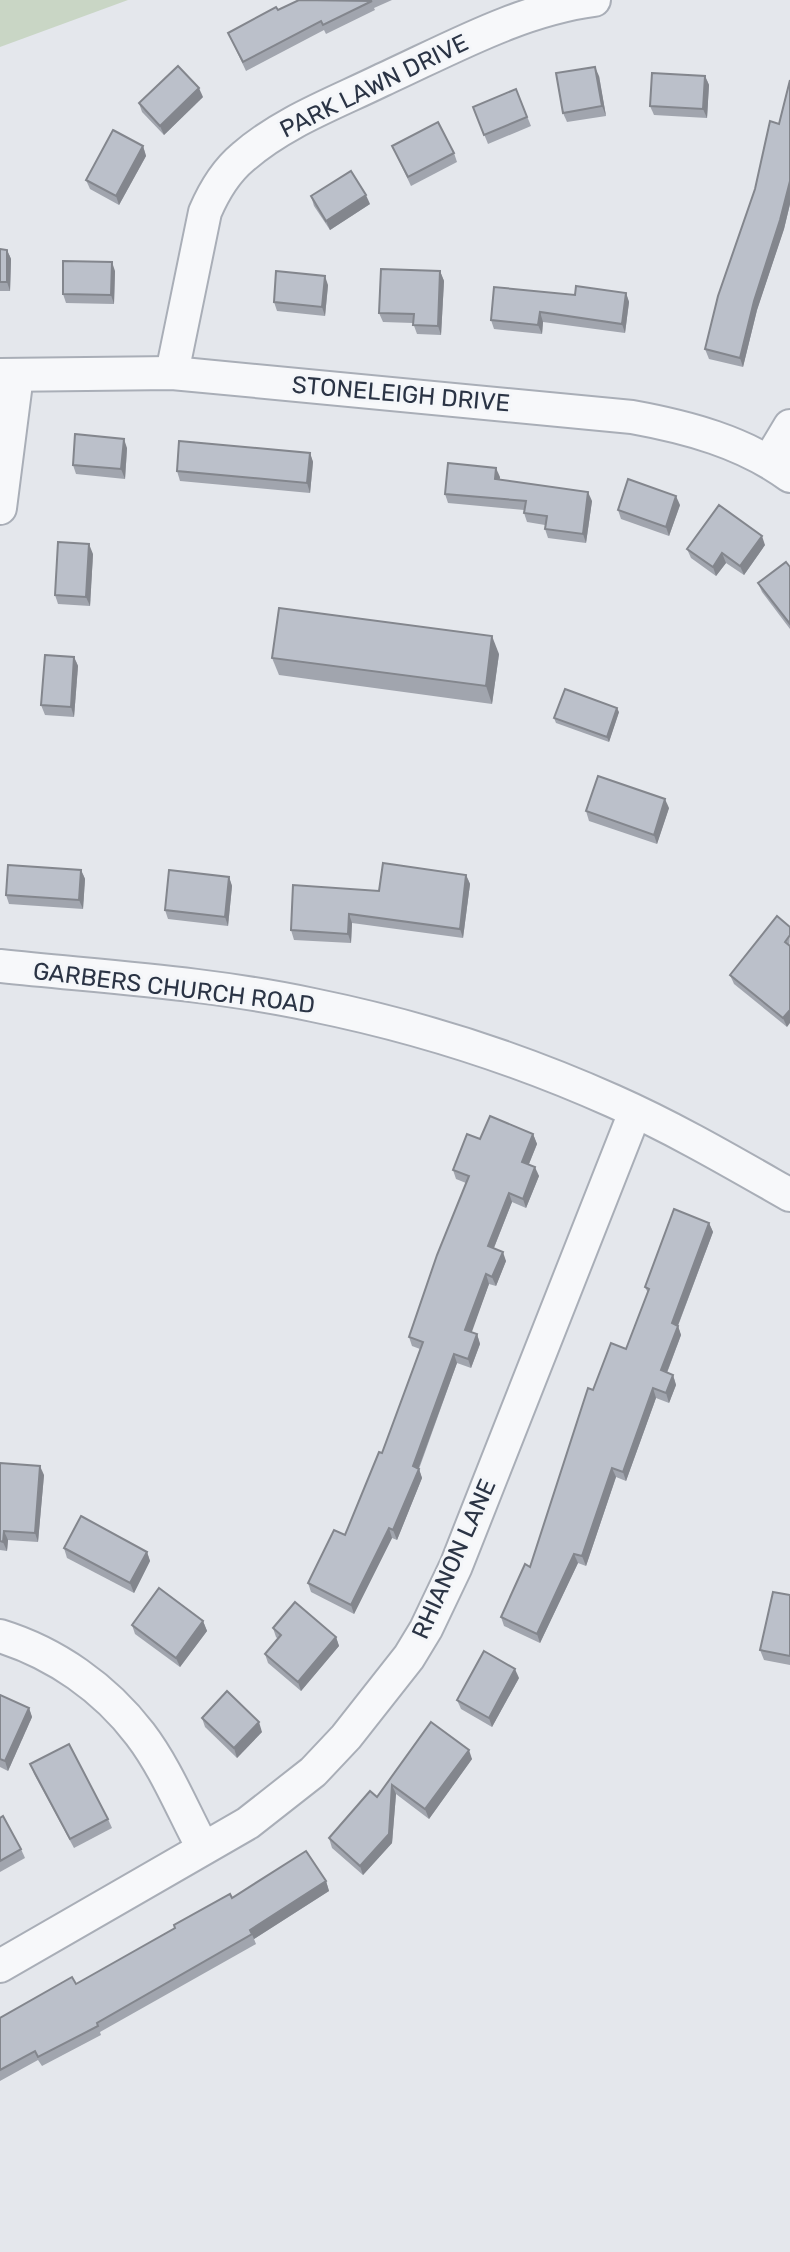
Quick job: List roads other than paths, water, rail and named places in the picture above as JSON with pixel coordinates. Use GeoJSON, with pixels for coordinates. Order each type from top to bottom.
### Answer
{"type":"FeatureCollection","features":[{"type":"Feature","properties":{"kind":"street","name":"PARK LAWN DRIVE"},"geometry":{"type":"LineString","coordinates":[[172,373],[205,212],[217,188],[240,159],[272,135],[311,114],[493,29],[548,9],[594,0]]}},
{"type":"Feature","properties":{"kind":"street","name":"STONELEIGH DRIVE"},"geometry":{"type":"LineString","coordinates":[[8,375],[172,373],[632,417],[694,431],[780,468]]}},
{"type":"Feature","properties":{"kind":"street"},"geometry":{"type":"LineString","coordinates":[[0,508],[8,375]]}},
{"type":"Feature","properties":{"kind":"street"},"geometry":{"type":"LineString","coordinates":[[780,468],[790,426]]}},
{"type":"Feature","properties":{"kind":"street","name":"GARBERS CHURCH ROAD"},"geometry":{"type":"LineString","coordinates":[[0,966],[260,995],[314,1005],[450,1040],[541,1071],[635,1112],[680,1133],[790,1195]]}},
{"type":"Feature","properties":{"kind":"street","name":"RHIANON LANE"},"geometry":{"type":"LineString","coordinates":[[0,1966],[263,1813],[313,1772],[383,1693],[426,1629],[456,1566],[635,1112]]}},
{"type":"Feature","properties":{"kind":"street"},"geometry":{"type":"LineString","coordinates":[[0,1636],[38,1651],[72,1670],[114,1705],[141,1735],[203,1848]]}}]}
